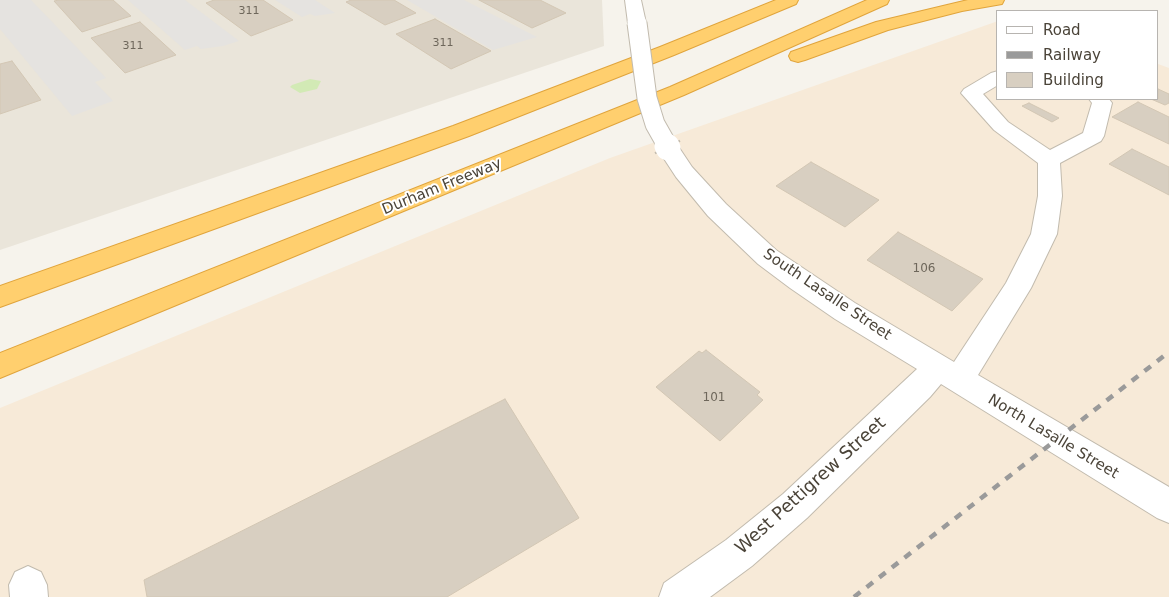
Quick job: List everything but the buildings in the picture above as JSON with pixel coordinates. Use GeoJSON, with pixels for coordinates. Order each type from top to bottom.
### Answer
{"type":"FeatureCollection","features":[{"type":"Feature","properties":{"kind":"highway","name":"Durham Freeway"},"geometry":{"type":"LineString","coordinates":[[0,366],[510,160],[677,90],[881,0]]}},
{"type":"Feature","properties":{"kind":"highway"},"geometry":{"type":"LineString","coordinates":[[510,160],[882,26],[962,6],[996,0]]}},
{"type":"Feature","properties":{"kind":"highway"},"geometry":{"type":"LineString","coordinates":[[0,297],[461,131],[780,3]]}},
{"type":"Feature","properties":{"kind":"street","name":"South Lasalle Street"},"geometry":{"type":"LineString","coordinates":[[633,0],[647,98],[655,124],[684,172],[741,234],[768,258],[844,311],[948,374]]}},
{"type":"Feature","properties":{"kind":"street"},"geometry":{"type":"LineString","coordinates":[[996,78],[971,93],[1001,126],[1049,160],[1093,136],[1102,103],[1100,100]]}},
{"type":"Feature","properties":{"kind":"street","name":"West Pettigrew Street"},"geometry":{"type":"LineString","coordinates":[[678,597],[739,553],[795,506],[919,388],[948,374],[1017,288],[1044,234],[1050,196],[1049,160]]}},
{"type":"Feature","properties":{"kind":"street","name":"North Lasalle Street"},"geometry":{"type":"LineString","coordinates":[[948,374],[1169,506]]}},
{"type":"Feature","properties":{"kind":"shaded area"},"geometry":{"type":"Polygon","coordinates":[[[0,0],[602,0],[604,46],[0,250],[0,0]]]}},
{"type":"Feature","properties":{"kind":"shaded area"},"geometry":{"type":"Polygon","coordinates":[[[0,0],[31,0],[106,78],[95,82],[113,101],[72,116],[0,29],[0,0]]]}},
{"type":"Feature","properties":{"kind":"shaded area"},"geometry":{"type":"Polygon","coordinates":[[[128,0],[185,0],[239,41],[223,46],[201,49],[197,46],[185,50],[128,0]]]}},
{"type":"Feature","properties":{"kind":"shaded area"},"geometry":{"type":"Polygon","coordinates":[[[275,0],[315,0],[335,13],[315,16],[310,14],[302,17],[275,0]]]}},
{"type":"Feature","properties":{"kind":"shaded area"},"geometry":{"type":"Polygon","coordinates":[[[407,0],[464,0],[537,37],[493,50],[407,0]]]}},
{"type":"Feature","properties":{"kind":"shaded area"},"geometry":{"type":"Polygon","coordinates":[[[996,22],[996,100],[1159,100],[1159,64],[1169,68],[1169,597],[0,597],[0,408],[610,158],[996,22]]]}},
{"type":"Feature","properties":{"kind":"green space"},"geometry":{"type":"Polygon","coordinates":[[[310,79],[321,81],[317,89],[300,93],[290,87],[292,85],[310,79]]]}},
{"type":"Feature","properties":{"kind":"railway"},"geometry":{"type":"LineString","coordinates":[[854,597],[1169,352]]}}]}
